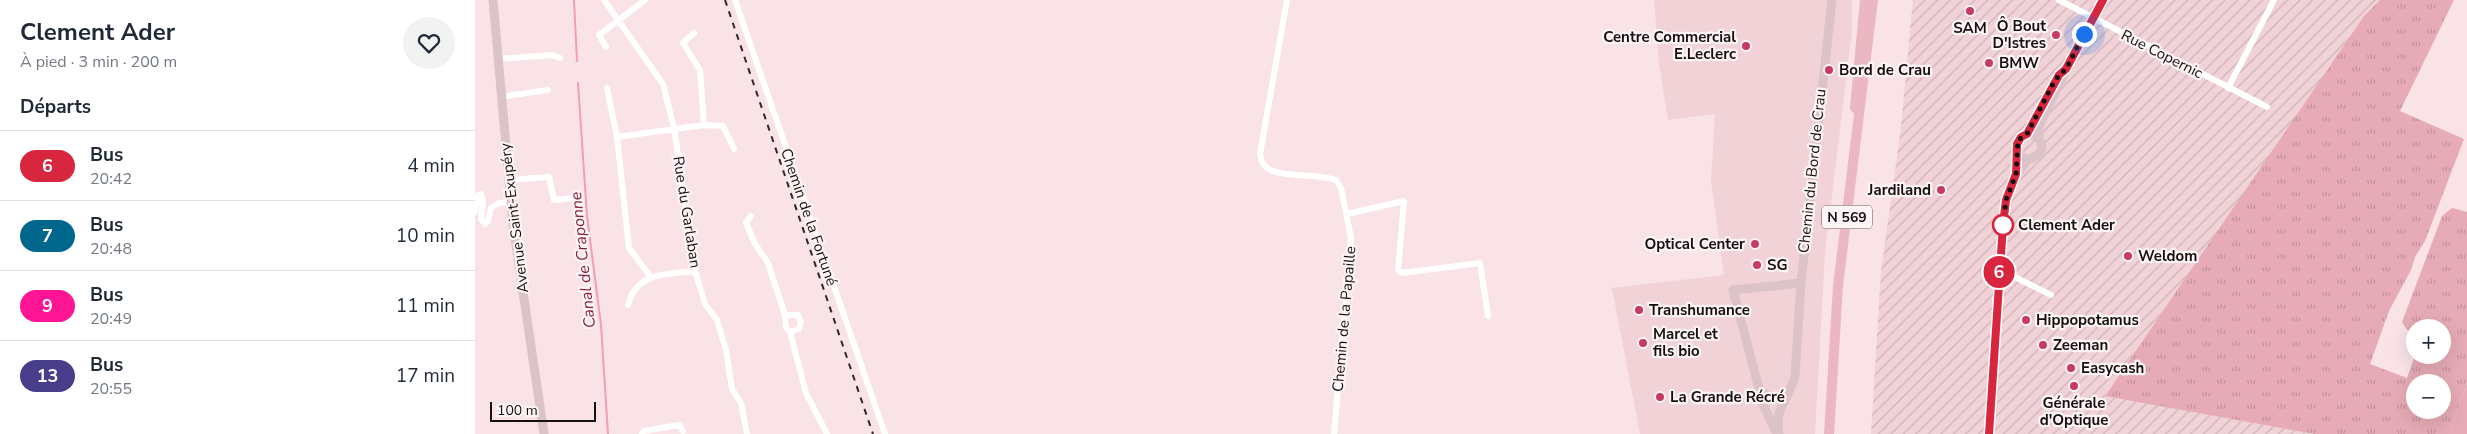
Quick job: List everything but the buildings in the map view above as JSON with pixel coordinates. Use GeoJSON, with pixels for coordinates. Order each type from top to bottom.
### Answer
{"type":"FeatureCollection","features":[{"type":"Feature","properties":{"kind":"main road","name":"N 569"},"geometry":{"type":"LineString","coordinates":[[1856,140],[1855,95],[1865,0]]}},
{"type":"Feature","properties":{"kind":"main road","name":"N 569"},"geometry":{"type":"LineString","coordinates":[[1829,434],[1838,286],[1873,0]]}},
{"type":"Feature","properties":{"kind":"street","name":"Avenue Saint-Exupéry"},"geometry":{"type":"LineString","coordinates":[[493,0],[508,180],[544,434]]}},
{"type":"Feature","properties":{"kind":"street","name":"Rue du Garlaban"},"geometry":{"type":"LineString","coordinates":[[604,0],[663,84],[674,128],[695,271],[705,304],[717,320],[726,350],[731,389],[741,403],[747,434]]}},
{"type":"Feature","properties":{"kind":"street"},"geometry":{"type":"LineString","coordinates":[[606,47],[599,35],[620,21],[645,0]]}},
{"type":"Feature","properties":{"kind":"street","name":"Chemin de la Fortuné"},"geometry":{"type":"LineString","coordinates":[[735,0],[885,434]]}},
{"type":"Feature","properties":{"kind":"street","name":"Chemin de la Papaille"},"geometry":{"type":"LineString","coordinates":[[1287,0],[1260,154],[1262,163],[1267,168],[1276,171],[1323,175],[1336,180],[1347,214],[1351,238],[1334,434]]}},
{"type":"Feature","properties":{"kind":"street","name":"Chemin du Bord de Crau"},"geometry":{"type":"LineString","coordinates":[[1778,434],[1778,411],[1787,397],[1795,376],[1801,283],[1832,0]]}},
{"type":"Feature","properties":{"kind":"street","name":"Rue Copernic"},"geometry":{"type":"LineString","coordinates":[[2059,0],[2267,107]]}},
{"type":"Feature","properties":{"kind":"street"},"geometry":{"type":"LineString","coordinates":[[2016,174],[2018,140],[2027,134],[2059,75],[2066,69],[2103,0]]}},
{"type":"Feature","properties":{"kind":"street"},"geometry":{"type":"LineString","coordinates":[[2228,88],[2274,0]]}},
{"type":"Feature","properties":{"kind":"street"},"geometry":{"type":"LineString","coordinates":[[694,33],[683,43],[700,70],[704,125]]}},
{"type":"Feature","properties":{"kind":"street"},"geometry":{"type":"LineString","coordinates":[[498,59],[552,55],[559,58]]}},
{"type":"Feature","properties":{"kind":"street"},"geometry":{"type":"LineString","coordinates":[[2017,151],[2021,157],[2027,159],[2035,158],[2040,153],[2042,144],[2039,138],[2039,126],[2065,77],[2066,69]]}},
{"type":"Feature","properties":{"kind":"street"},"geometry":{"type":"LineString","coordinates":[[607,88],[617,137],[629,248],[650,276]]}},
{"type":"Feature","properties":{"kind":"street"},"geometry":{"type":"LineString","coordinates":[[500,97],[548,90]]}},
{"type":"Feature","properties":{"kind":"street"},"geometry":{"type":"LineString","coordinates":[[617,137],[674,128],[704,125],[723,126],[734,149]]}},
{"type":"Feature","properties":{"kind":"street"},"geometry":{"type":"LineString","coordinates":[[2027,134],[2039,138]]}},
{"type":"Feature","properties":{"kind":"street"},"geometry":{"type":"LineString","coordinates":[[1989,434],[1999,269],[2006,200],[2016,174],[2027,159]]}},
{"type":"Feature","properties":{"kind":"street"},"geometry":{"type":"LineString","coordinates":[[508,180],[549,177],[554,200],[571,198]]}},
{"type":"Feature","properties":{"kind":"street"},"geometry":{"type":"LineString","coordinates":[[475,212],[478,195],[481,194],[483,201],[481,219],[485,224],[488,221],[491,208],[499,203],[511,202]]}},
{"type":"Feature","properties":{"kind":"street"},"geometry":{"type":"LineString","coordinates":[[1347,214],[1404,201],[1398,270],[1403,273],[1480,263],[1488,316]]}},
{"type":"Feature","properties":{"kind":"street"},"geometry":{"type":"LineString","coordinates":[[751,216],[746,223],[755,244],[768,264],[785,315],[786,328],[790,332],[806,393],[827,434]]}},
{"type":"Feature","properties":{"kind":"street"},"geometry":{"type":"LineString","coordinates":[[1999,269],[2051,294]]}},
{"type":"Feature","properties":{"kind":"street"},"geometry":{"type":"LineString","coordinates":[[628,305],[631,294],[650,276],[695,271]]}},
{"type":"Feature","properties":{"kind":"street","name":"Chemin du Bord de Crau"},"geometry":{"type":"LineString","coordinates":[[1778,434],[1763,404],[1733,290],[1801,283]]}},
{"type":"Feature","properties":{"kind":"street"},"geometry":{"type":"LineString","coordinates":[[785,315],[798,315],[801,322],[799,329],[790,332]]}},
{"type":"Feature","properties":{"kind":"street"},"geometry":{"type":"LineString","coordinates":[[1760,390],[1769,397],[1787,397]]}},
{"type":"Feature","properties":{"kind":"street"},"geometry":{"type":"LineString","coordinates":[[642,434],[644,431],[679,425],[683,431]]}},
{"type":"Feature","properties":{"kind":"shaded area"},"geometry":{"type":"Polygon","coordinates":[[[1654,0],[1852,0],[1852,30],[1825,253],[1815,434],[1640,434],[1612,288],[1724,275],[1711,181],[1715,114],[1668,120],[1659,64],[1654,0]]]}},
{"type":"Feature","properties":{"kind":"shaded area"},"geometry":{"type":"Polygon","coordinates":[[[1913,0],[2380,0],[2364,16],[2297,118],[2105,395],[2314,434],[1871,434],[1881,271],[1900,136],[1913,0]]]}},
{"type":"Feature","properties":{"kind":"green space"},"geometry":{"type":"Polygon","coordinates":[[[2380,0],[2454,0],[2400,111],[2464,139],[2425,241],[2415,257],[2411,270],[2389,311],[2370,364],[2406,378],[2406,419],[2451,419],[2451,374],[2408,374],[2412,364],[2451,364],[2451,319],[2406,319],[2406,328],[2402,322],[2442,216],[2452,208],[2467,212],[2467,383],[2449,434],[2314,434],[2105,396],[2364,16],[2380,0]]]}},
{"type":"Feature","properties":{"kind":"green space"},"geometry":{"type":"Polygon","coordinates":[[[2467,383],[2467,434],[2449,434],[2467,383]]]}},
{"type":"Feature","properties":{"kind":"waterway","name":"Canal de Craponne"},"geometry":{"type":"LineString","coordinates":[[574,0],[577,61]]}},
{"type":"Feature","properties":{"kind":"waterway","name":"Canal de Craponne"},"geometry":{"type":"LineString","coordinates":[[578,83],[587,216],[601,325],[608,434]]}},
{"type":"Feature","properties":{"kind":"railway"},"geometry":{"type":"LineString","coordinates":[[725,0],[873,434]]}},
{"type":"Feature","properties":{"kind":"bus line","name":"6"},"geometry":{"type":"LineString","coordinates":[[1989,434],[1999,265],[2006,200],[2016,174],[2016,147],[2018,140],[2027,134],[2033,124],[2059,75],[2066,69],[2103,0]]}},
{"type":"Feature","properties":{"kind":"place","name":"SAM"},"geometry":{"type":"Point","coordinates":[1970,11]}},
{"type":"Feature","properties":{"kind":"place","name":"Ô Bout D'Istres"},"geometry":{"type":"Point","coordinates":[2056,35]}},
{"type":"Feature","properties":{"kind":"place","name":"Centre Commercial E.Leclerc"},"geometry":{"type":"Point","coordinates":[1746,46]}},
{"type":"Feature","properties":{"kind":"place","name":"BMW"},"geometry":{"type":"Point","coordinates":[1989,63]}},
{"type":"Feature","properties":{"kind":"place","name":"Bord de Crau"},"geometry":{"type":"Point","coordinates":[1829,70]}},
{"type":"Feature","properties":{"kind":"place","name":"Jardiland"},"geometry":{"type":"Point","coordinates":[1941,190]}},
{"type":"Feature","properties":{"kind":"place","name":"Clement Ader"},"geometry":{"type":"Point","coordinates":[2003,225]}},
{"type":"Feature","properties":{"kind":"place","name":"Optical Center"},"geometry":{"type":"Point","coordinates":[1755,244]}},
{"type":"Feature","properties":{"kind":"place","name":"Weldom"},"geometry":{"type":"Point","coordinates":[2128,256]}},
{"type":"Feature","properties":{"kind":"place","name":"SG"},"geometry":{"type":"Point","coordinates":[1757,265]}},
{"type":"Feature","properties":{"kind":"place","name":"Transhumance"},"geometry":{"type":"Point","coordinates":[1639,310]}},
{"type":"Feature","properties":{"kind":"place","name":"Hippopotamus"},"geometry":{"type":"Point","coordinates":[2026,320]}},
{"type":"Feature","properties":{"kind":"place","name":"Marcel et fils bio"},"geometry":{"type":"Point","coordinates":[1643,343]}},
{"type":"Feature","properties":{"kind":"place","name":"Zeeman"},"geometry":{"type":"Point","coordinates":[2043,345]}},
{"type":"Feature","properties":{"kind":"place","name":"Easycash"},"geometry":{"type":"Point","coordinates":[2071,368]}},
{"type":"Feature","properties":{"kind":"place","name":"Générale d'Optique"},"geometry":{"type":"Point","coordinates":[2074,386]}},
{"type":"Feature","properties":{"kind":"place","name":"La Grande Récré"},"geometry":{"type":"Point","coordinates":[1660,397]}},
{"type":"Feature","properties":{"kind":"route"},"geometry":{"type":"LineString","coordinates":[[2003,225],[2006,200],[2016,174],[2016,147],[2018,140],[2027,134],[2053,84],[2066,69],[2084,34]]}}]}
